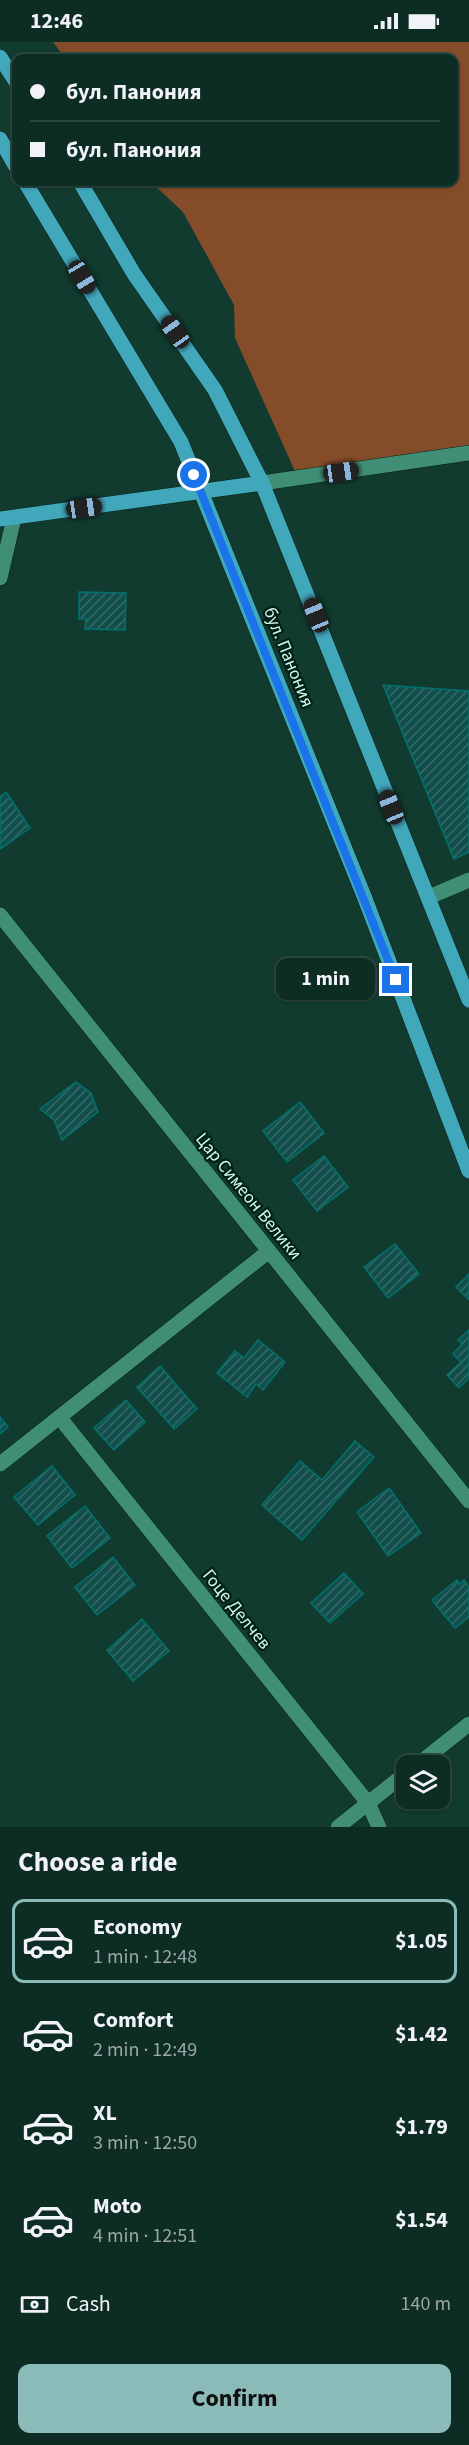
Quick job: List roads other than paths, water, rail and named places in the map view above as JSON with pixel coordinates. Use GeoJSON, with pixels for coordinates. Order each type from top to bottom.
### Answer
{"type":"FeatureCollection","features":[{"type":"Feature","properties":{"kind":"main road"},"geometry":{"type":"LineString","coordinates":[[0,57],[12,76]]}},
{"type":"Feature","properties":{"kind":"main road"},"geometry":{"type":"LineString","coordinates":[[0,139],[12,160]]}},
{"type":"Feature","properties":{"kind":"main road","name":"бул. Панония"},"geometry":{"type":"LineString","coordinates":[[27,186],[181,442],[364,896],[469,1171]]}},
{"type":"Feature","properties":{"kind":"main road"},"geometry":{"type":"LineString","coordinates":[[82,186],[134,274],[215,390],[262,483],[469,1000]]}},
{"type":"Feature","properties":{"kind":"main road"},"geometry":{"type":"LineString","coordinates":[[7,519],[262,483]]}},
{"type":"Feature","properties":{"kind":"street"},"geometry":{"type":"LineString","coordinates":[[262,483],[469,453]]}},
{"type":"Feature","properties":{"kind":"street"},"geometry":{"type":"LineString","coordinates":[[0,578],[7,519]]}},
{"type":"Feature","properties":{"kind":"street"},"geometry":{"type":"LineString","coordinates":[[429,897],[469,880]]}},
{"type":"Feature","properties":{"kind":"street","name":"Цар Симеон Велики"},"geometry":{"type":"LineString","coordinates":[[0,915],[469,1501]]}},
{"type":"Feature","properties":{"kind":"street"},"geometry":{"type":"LineString","coordinates":[[0,1464],[268,1251]]}},
{"type":"Feature","properties":{"kind":"street","name":"Гоце Делчев"},"geometry":{"type":"LineString","coordinates":[[60,1418],[368,1803],[380,1827]]}},
{"type":"Feature","properties":{"kind":"street"},"geometry":{"type":"LineString","coordinates":[[430,1755],[469,1724]]}},
{"type":"Feature","properties":{"kind":"street"},"geometry":{"type":"LineString","coordinates":[[338,1827],[396,1781]]}}]}
